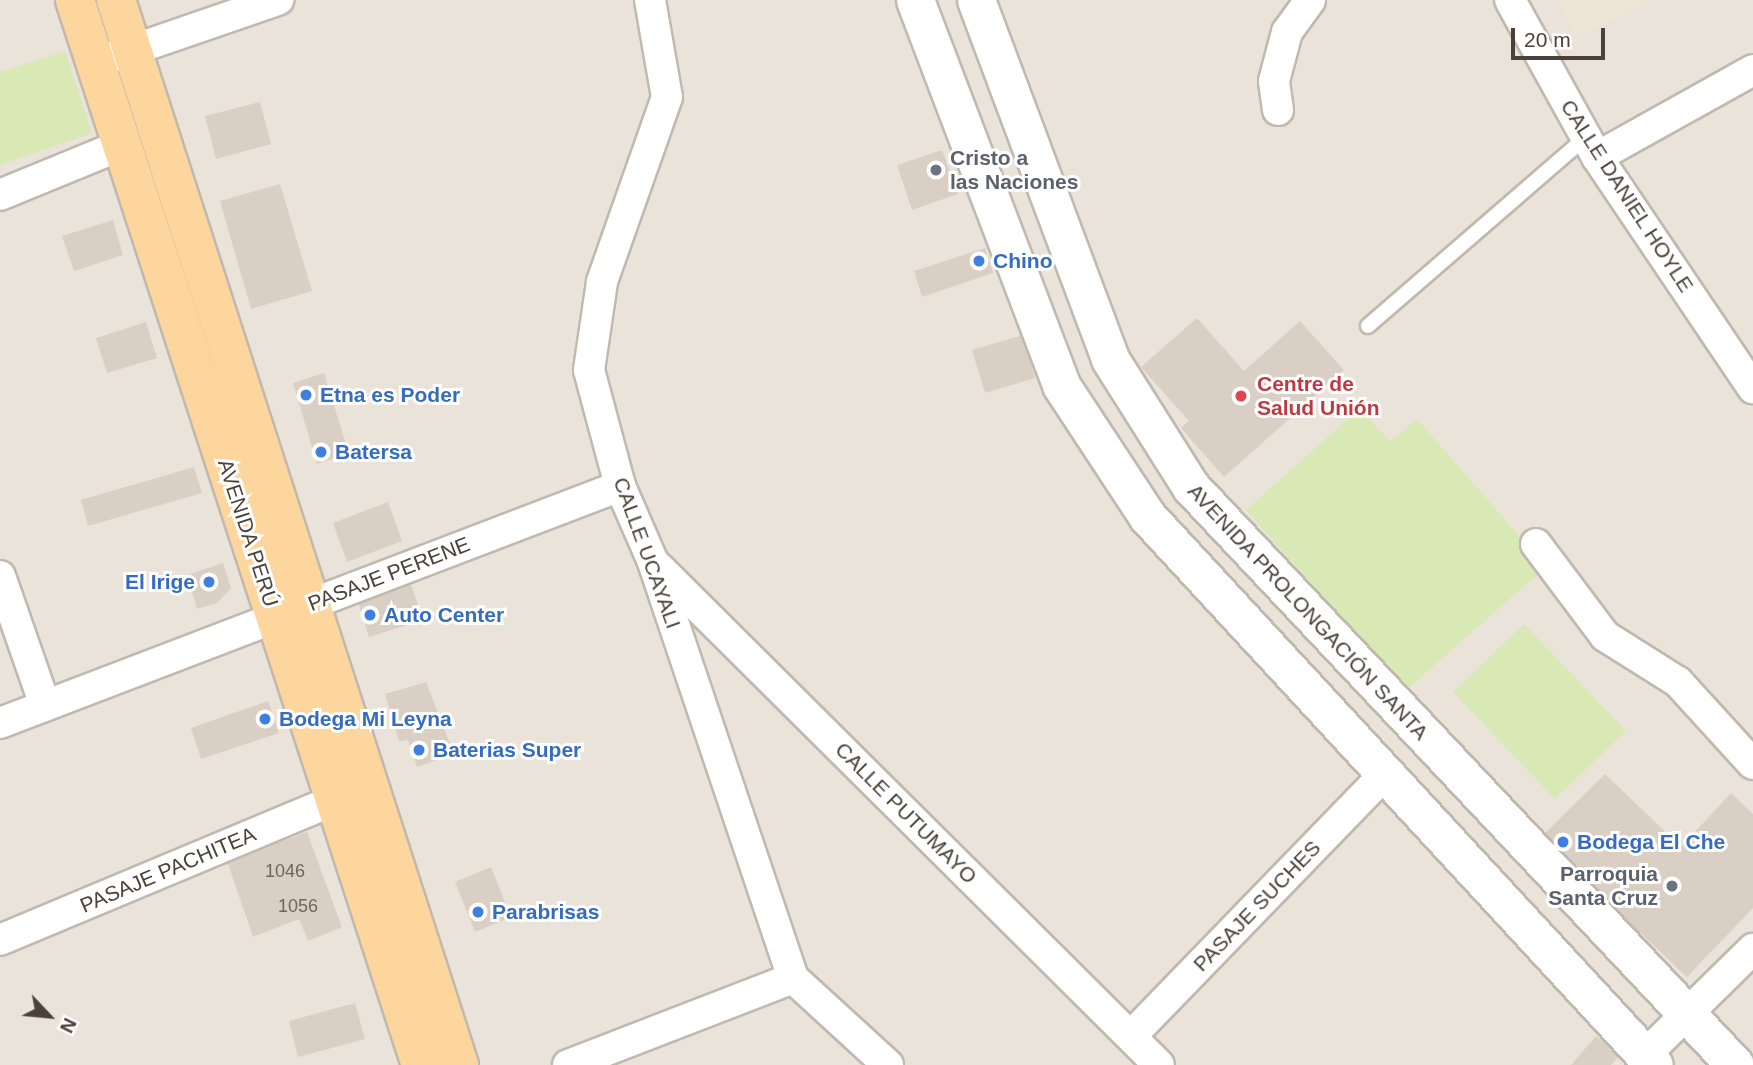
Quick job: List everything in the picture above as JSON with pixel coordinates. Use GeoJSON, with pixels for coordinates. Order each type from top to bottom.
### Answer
{"type":"FeatureCollection","features":[{"type":"Feature","properties":{"kind":"main road","name":"AVENIDA PERÚ"},"geometry":{"type":"LineString","coordinates":[[75,0],[122,145],[459,1065]]}},
{"type":"Feature","properties":{"kind":"main road","name":"AVENIDA PERÚ"},"geometry":{"type":"LineString","coordinates":[[116,0],[293,611],[335,800],[421,1065]]}},
{"type":"Feature","properties":{"kind":"street"},"geometry":{"type":"LineString","coordinates":[[95,62],[278,0]]}},
{"type":"Feature","properties":{"kind":"street","name":"CALLE UCAYALI"},"geometry":{"type":"LineString","coordinates":[[650,0],[667,97],[592,321],[589,370],[620,486],[653,562],[793,978],[887,1065]]}},
{"type":"Feature","properties":{"kind":"street"},"geometry":{"type":"LineString","coordinates":[[915,0],[1061,385],[1147,516],[1383,776],[1649,1060],[1687,1014],[1753,949]]}},
{"type":"Feature","properties":{"kind":"street","name":"AVENIDA PROLONGACIÓN SANTA"},"geometry":{"type":"LineString","coordinates":[[976,0],[1110,359],[1191,487],[1735,1065]]}},
{"type":"Feature","properties":{"kind":"street"},"geometry":{"type":"LineString","coordinates":[[1278,110],[1274,81],[1287,32],[1310,0]]}},
{"type":"Feature","properties":{"kind":"street","name":"CALLE DANIEL HOYLE"},"geometry":{"type":"LineString","coordinates":[[1510,0],[1591,147],[1753,388]]}},
{"type":"Feature","properties":{"kind":"street"},"geometry":{"type":"LineString","coordinates":[[1591,147],[1753,70]]}},
{"type":"Feature","properties":{"kind":"street"},"geometry":{"type":"LineString","coordinates":[[0,195],[122,145]]}},
{"type":"Feature","properties":{"kind":"street"},"geometry":{"type":"LineString","coordinates":[[1061,385],[1110,359]]}},
{"type":"Feature","properties":{"kind":"street","name":"PASAJE PERENE"},"geometry":{"type":"LineString","coordinates":[[0,723],[620,486]]}},
{"type":"Feature","properties":{"kind":"street"},"geometry":{"type":"LineString","coordinates":[[1536,544],[1605,636],[1678,682],[1753,764]]}},
{"type":"Feature","properties":{"kind":"street","name":"CALLE PUTUMAYO"},"geometry":{"type":"LineString","coordinates":[[653,562],[1159,1065]]}},
{"type":"Feature","properties":{"kind":"street"},"geometry":{"type":"LineString","coordinates":[[0,576],[45,705]]}},
{"type":"Feature","properties":{"kind":"street","name":"PASAJE SUCHES"},"geometry":{"type":"LineString","coordinates":[[1131,1036],[1383,776]]}},
{"type":"Feature","properties":{"kind":"street","name":"PASAJE PACHITEA"},"geometry":{"type":"LineString","coordinates":[[0,940],[335,800]]}},
{"type":"Feature","properties":{"kind":"street"},"geometry":{"type":"LineString","coordinates":[[568,1065],[793,978]]}},
{"type":"Feature","properties":{"kind":"lane"},"geometry":{"type":"LineString","coordinates":[[1368,326],[1591,147]]}},
{"type":"Feature","properties":{"kind":"shaded area"},"geometry":{"type":"Polygon","coordinates":[[[0,0],[1753,0],[1753,1065],[0,1065],[0,0]]]}},
{"type":"Feature","properties":{"kind":"shaded area"},"geometry":{"type":"Polygon","coordinates":[[[1559,0],[1648,0],[1578,39],[1559,0]]]}},
{"type":"Feature","properties":{"kind":"green space"},"geometry":{"type":"Polygon","coordinates":[[[65,51],[92,133],[0,165],[0,72],[65,51]]]}},
{"type":"Feature","properties":{"kind":"green space"},"geometry":{"type":"Polygon","coordinates":[[[1360,408],[1390,442],[1417,419],[1546,567],[1405,691],[1246,510],[1360,408]]]}},
{"type":"Feature","properties":{"kind":"green space"},"geometry":{"type":"Polygon","coordinates":[[[1524,624],[1626,731],[1555,799],[1453,692],[1524,624]]]}},
{"type":"Feature","properties":{"kind":"building"},"geometry":{"type":"Polygon","coordinates":[[[260,102],[271,144],[216,159],[205,116],[260,102]]]}},
{"type":"Feature","properties":{"kind":"building"},"geometry":{"type":"Polygon","coordinates":[[[942,150],[958,194],[912,210],[897,165],[942,150]]]}},
{"type":"Feature","properties":{"kind":"building"},"geometry":{"type":"Polygon","coordinates":[[[280,184],[312,291],[251,309],[220,201],[280,184]]]}},
{"type":"Feature","properties":{"kind":"building"},"geometry":{"type":"Polygon","coordinates":[[[113,220],[123,255],[74,271],[62,236],[113,220]]]}},
{"type":"Feature","properties":{"kind":"building"},"geometry":{"type":"Polygon","coordinates":[[[985,248],[993,273],[922,297],[914,271],[985,248]]]}},
{"type":"Feature","properties":{"kind":"building","name":"Centre de Salud Unión"},"geometry":{"type":"Polygon","coordinates":[[[1197,318],[1244,371],[1300,321],[1344,370],[1224,477],[1181,428],[1189,421],[1141,367],[1197,318]]]}},
{"type":"Feature","properties":{"kind":"building"},"geometry":{"type":"Polygon","coordinates":[[[146,322],[157,358],[107,373],[96,338],[146,322]]]}},
{"type":"Feature","properties":{"kind":"building"},"geometry":{"type":"Polygon","coordinates":[[[1023,335],[1035,378],[985,393],[972,350],[1023,335]]]}},
{"type":"Feature","properties":{"kind":"building"},"geometry":{"type":"Polygon","coordinates":[[[324,373],[349,454],[317,464],[293,383],[324,373]]]}},
{"type":"Feature","properties":{"kind":"building"},"geometry":{"type":"Polygon","coordinates":[[[194,467],[202,493],[88,526],[81,500],[194,467]]]}},
{"type":"Feature","properties":{"kind":"building"},"geometry":{"type":"Polygon","coordinates":[[[388,502],[402,541],[347,562],[333,523],[388,502]]]}},
{"type":"Feature","properties":{"kind":"building","name":"El Irige"},"geometry":{"type":"Polygon","coordinates":[[[223,563],[231,588],[217,603],[197,609],[187,575],[223,563]]]}},
{"type":"Feature","properties":{"kind":"building"},"geometry":{"type":"Polygon","coordinates":[[[411,584],[423,620],[369,637],[358,602],[411,584]]]}},
{"type":"Feature","properties":{"kind":"building"},"geometry":{"type":"Polygon","coordinates":[[[426,682],[454,754],[417,767],[408,740],[399,741],[385,694],[426,682]]]}},
{"type":"Feature","properties":{"kind":"building"},"geometry":{"type":"Polygon","coordinates":[[[268,701],[279,733],[201,759],[191,728],[268,701]]]}},
{"type":"Feature","properties":{"kind":"building","name":"Parroquia Santa Cruz"},"geometry":{"type":"Polygon","coordinates":[[[1605,774],[1681,847],[1731,793],[1753,814],[1753,908],[1687,977],[1540,838],[1605,774]]]}},
{"type":"Feature","properties":{"kind":"building"},"geometry":{"type":"Polygon","coordinates":[[[307,832],[342,927],[308,941],[299,919],[253,937],[227,861],[307,832]]]}},
{"type":"Feature","properties":{"kind":"building"},"geometry":{"type":"Polygon","coordinates":[[[491,867],[511,917],[475,932],[455,882],[491,867]]]}},
{"type":"Feature","properties":{"kind":"building"},"geometry":{"type":"Polygon","coordinates":[[[355,1003],[365,1039],[298,1057],[289,1021],[355,1003]]]}},
{"type":"Feature","properties":{"kind":"building"},"geometry":{"type":"Polygon","coordinates":[[[1596,1036],[1620,1055],[1611,1065],[1571,1065],[1596,1036]]]}},
{"type":"Feature","properties":{"kind":"place","name":"Cristo a las Naciones"},"geometry":{"type":"Point","coordinates":[936,170]}},
{"type":"Feature","properties":{"kind":"place","name":"Chino"},"geometry":{"type":"Point","coordinates":[979,261]}},
{"type":"Feature","properties":{"kind":"place","name":"Etna es Poder"},"geometry":{"type":"Point","coordinates":[306,395]}},
{"type":"Feature","properties":{"kind":"place","name":"Centre de Salud Unión"},"geometry":{"type":"Point","coordinates":[1241,396]}},
{"type":"Feature","properties":{"kind":"place","name":"Batersa"},"geometry":{"type":"Point","coordinates":[321,452]}},
{"type":"Feature","properties":{"kind":"place","name":"El Irige"},"geometry":{"type":"Point","coordinates":[209,582]}},
{"type":"Feature","properties":{"kind":"place","name":"Auto Center"},"geometry":{"type":"Point","coordinates":[370,615]}},
{"type":"Feature","properties":{"kind":"place","name":"Bodega Mi Leyna"},"geometry":{"type":"Point","coordinates":[265,719]}},
{"type":"Feature","properties":{"kind":"place","name":"Baterias Super"},"geometry":{"type":"Point","coordinates":[419,750]}},
{"type":"Feature","properties":{"kind":"place","name":"Bodega El Che"},"geometry":{"type":"Point","coordinates":[1563,842]}},
{"type":"Feature","properties":{"kind":"place","name":"Parroquia Santa Cruz"},"geometry":{"type":"Point","coordinates":[1672,886]}},
{"type":"Feature","properties":{"kind":"place","name":"Parabrisas"},"geometry":{"type":"Point","coordinates":[478,912]}}]}
